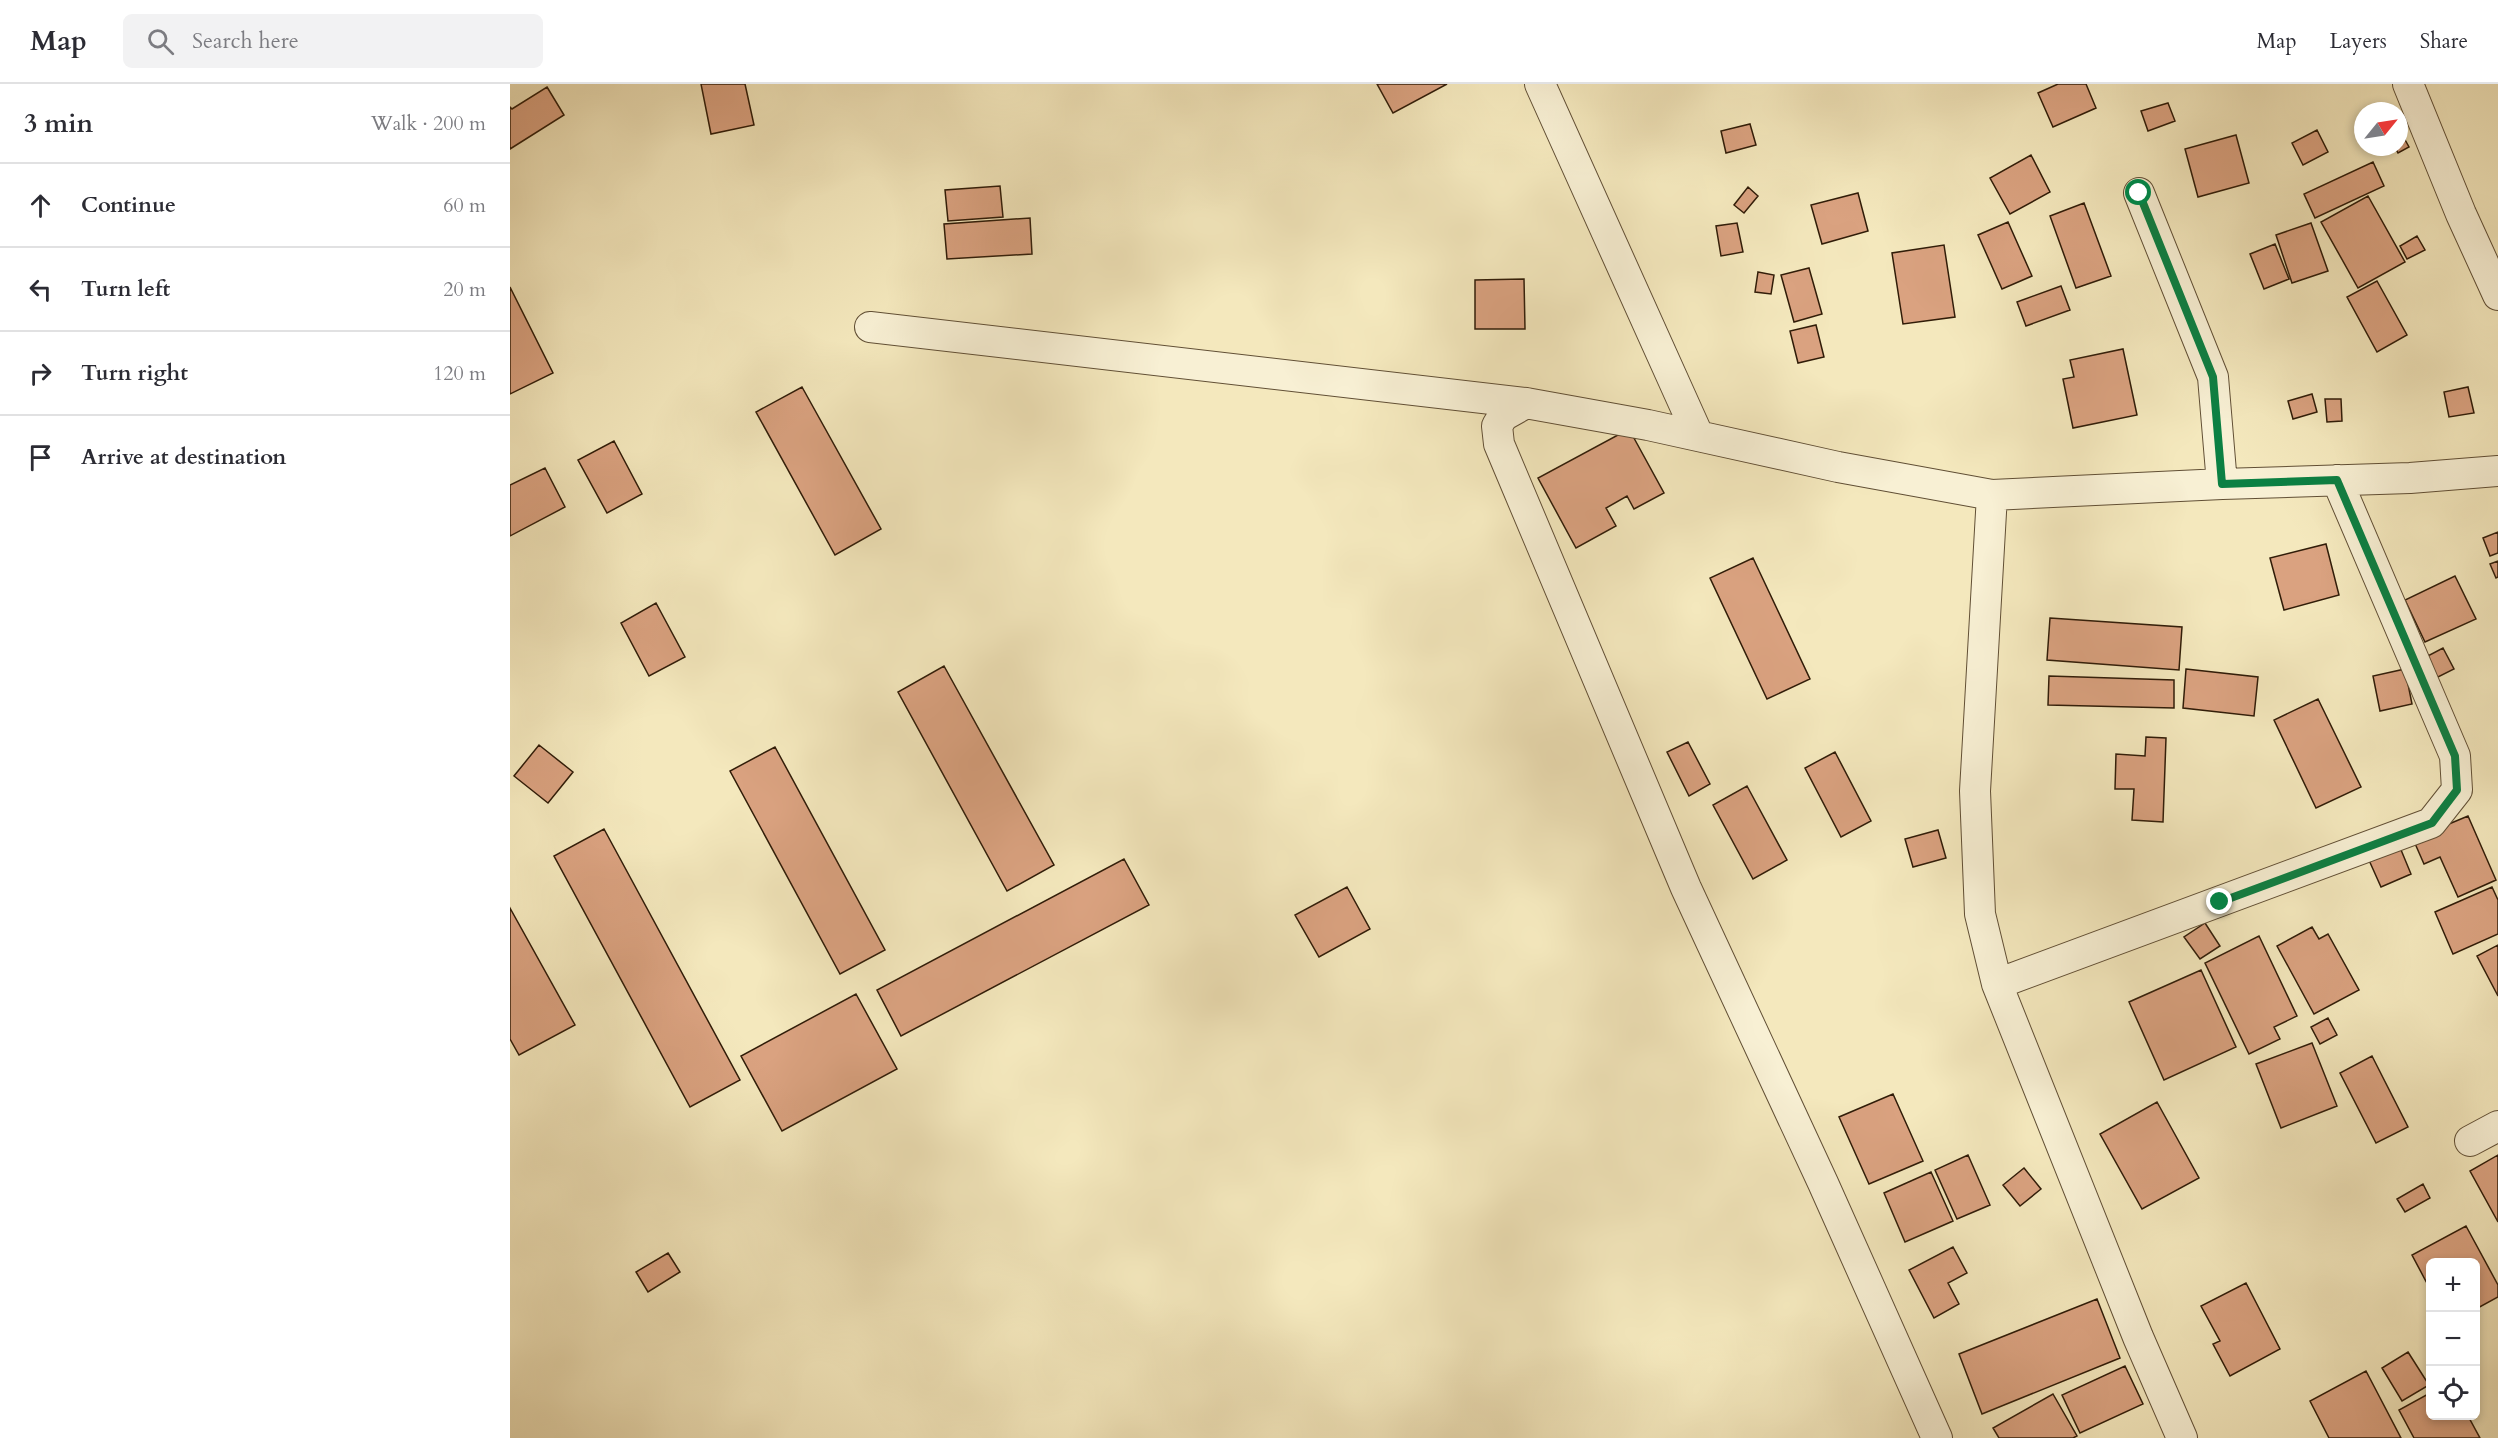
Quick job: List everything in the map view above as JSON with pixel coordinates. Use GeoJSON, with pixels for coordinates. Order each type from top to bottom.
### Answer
{"type":"FeatureCollection","features":[{"type":"Feature","properties":{"kind":"street"},"geometry":{"type":"LineString","coordinates":[[1540,84],[1698,435]]}},
{"type":"Feature","properties":{"kind":"street"},"geometry":{"type":"LineString","coordinates":[[2408,84],[2461,214],[2498,295]]}},
{"type":"Feature","properties":{"kind":"street"},"geometry":{"type":"LineString","coordinates":[[2139,193],[2213,377],[2222,484]]}},
{"type":"Feature","properties":{"kind":"street"},"geometry":{"type":"LineString","coordinates":[[870,327],[1526,403],[1698,435],[1838,467],[1992,495],[2410,478],[2498,471]]}},
{"type":"Feature","properties":{"kind":"street"},"geometry":{"type":"LineString","coordinates":[[1526,403],[1503,416],[1497,426],[1499,444],[1686,888],[1823,1183],[1937,1438]]}},
{"type":"Feature","properties":{"kind":"street"},"geometry":{"type":"LineString","coordinates":[[1997,984],[2432,823],[2457,790],[2455,756],[2337,480]]}},
{"type":"Feature","properties":{"kind":"street"},"geometry":{"type":"LineString","coordinates":[[1992,495],[1975,791],[1980,914],[1997,984],[2134,1326],[2182,1438]]}},
{"type":"Feature","properties":{"kind":"street"},"geometry":{"type":"LineString","coordinates":[[2470,1141],[2498,1126]]}},
{"type":"Feature","properties":{"kind":"building"},"geometry":{"type":"Polygon","coordinates":[[[701,84],[745,84],[754,125],[711,134],[701,84]]]}},
{"type":"Feature","properties":{"kind":"building"},"geometry":{"type":"Polygon","coordinates":[[[1377,84],[1447,84],[1393,113],[1377,84]]]}},
{"type":"Feature","properties":{"kind":"building"},"geometry":{"type":"Polygon","coordinates":[[[2058,84],[2086,84],[2096,108],[2053,127],[2038,93],[2058,84]]]}},
{"type":"Feature","properties":{"kind":"building"},"geometry":{"type":"Polygon","coordinates":[[[547,87],[564,115],[510,149],[510,107],[512,109],[547,87]]]}},
{"type":"Feature","properties":{"kind":"building"},"geometry":{"type":"Polygon","coordinates":[[[2168,103],[2175,121],[2148,131],[2141,111],[2168,103]]]}},
{"type":"Feature","properties":{"kind":"building"},"geometry":{"type":"Polygon","coordinates":[[[1750,124],[1756,145],[1726,153],[1721,131],[1750,124]]]}},
{"type":"Feature","properties":{"kind":"building"},"geometry":{"type":"Polygon","coordinates":[[[2317,130],[2328,152],[2303,165],[2292,143],[2317,130]]]}},
{"type":"Feature","properties":{"kind":"building"},"geometry":{"type":"Polygon","coordinates":[[[2236,135],[2249,183],[2198,197],[2185,149],[2236,135]]]}},
{"type":"Feature","properties":{"kind":"building"},"geometry":{"type":"Polygon","coordinates":[[[2031,155],[2050,192],[2010,214],[1990,178],[2031,155]]]}},
{"type":"Feature","properties":{"kind":"building"},"geometry":{"type":"Polygon","coordinates":[[[2373,162],[2384,186],[2315,218],[2304,194],[2373,162]]]}},
{"type":"Feature","properties":{"kind":"building"},"geometry":{"type":"Polygon","coordinates":[[[1000,186],[1003,217],[948,221],[945,190],[1000,186]]]}},
{"type":"Feature","properties":{"kind":"building"},"geometry":{"type":"Polygon","coordinates":[[[1748,187],[1758,196],[1744,213],[1734,205],[1748,187]]]}},
{"type":"Feature","properties":{"kind":"building"},"geometry":{"type":"Polygon","coordinates":[[[1858,193],[1868,231],[1822,244],[1811,205],[1858,193]]]}},
{"type":"Feature","properties":{"kind":"building"},"geometry":{"type":"Polygon","coordinates":[[[2368,196],[2405,262],[2358,288],[2321,222],[2368,196]]]}},
{"type":"Feature","properties":{"kind":"building"},"geometry":{"type":"Polygon","coordinates":[[[2084,203],[2111,276],[2076,288],[2050,216],[2084,203]]]}},
{"type":"Feature","properties":{"kind":"building"},"geometry":{"type":"Polygon","coordinates":[[[1030,218],[1032,254],[947,259],[944,224],[1030,218]]]}},
{"type":"Feature","properties":{"kind":"building"},"geometry":{"type":"Polygon","coordinates":[[[2008,222],[2032,276],[2002,289],[1978,235],[2008,222]]]}},
{"type":"Feature","properties":{"kind":"building"},"geometry":{"type":"Polygon","coordinates":[[[1737,223],[1743,252],[1721,256],[1716,226],[1737,223]]]}},
{"type":"Feature","properties":{"kind":"building"},"geometry":{"type":"Polygon","coordinates":[[[2311,223],[2328,271],[2292,283],[2276,235],[2311,223]]]}},
{"type":"Feature","properties":{"kind":"building"},"geometry":{"type":"Polygon","coordinates":[[[2417,236],[2425,250],[2407,259],[2400,246],[2417,236]]]}},
{"type":"Feature","properties":{"kind":"building"},"geometry":{"type":"Polygon","coordinates":[[[2275,244],[2289,279],[2264,289],[2250,254],[2275,244]]]}},
{"type":"Feature","properties":{"kind":"building"},"geometry":{"type":"Polygon","coordinates":[[[1944,245],[1955,317],[1903,324],[1892,253],[1944,245]]]}},
{"type":"Feature","properties":{"kind":"building"},"geometry":{"type":"Polygon","coordinates":[[[1809,268],[1822,314],[1794,322],[1781,275],[1809,268]]]}},
{"type":"Feature","properties":{"kind":"building"},"geometry":{"type":"Polygon","coordinates":[[[1758,272],[1774,275],[1771,294],[1755,292],[1758,272]]]}},
{"type":"Feature","properties":{"kind":"building"},"geometry":{"type":"Polygon","coordinates":[[[1524,279],[1525,329],[1475,329],[1475,280],[1524,279]]]}},
{"type":"Feature","properties":{"kind":"building"},"geometry":{"type":"Polygon","coordinates":[[[2377,281],[2407,335],[2377,352],[2347,297],[2377,281]]]}},
{"type":"Feature","properties":{"kind":"building"},"geometry":{"type":"Polygon","coordinates":[[[2061,286],[2070,310],[2026,326],[2017,302],[2061,286]]]}},
{"type":"Feature","properties":{"kind":"building"},"geometry":{"type":"Polygon","coordinates":[[[510,287],[553,373],[510,394],[510,287]]]}},
{"type":"Feature","properties":{"kind":"building"},"geometry":{"type":"Polygon","coordinates":[[[1816,325],[1824,357],[1798,363],[1790,331],[1816,325]]]}},
{"type":"Feature","properties":{"kind":"building"},"geometry":{"type":"Polygon","coordinates":[[[2123,349],[2137,415],[2073,428],[2063,379],[2074,377],[2070,360],[2123,349]]]}},
{"type":"Feature","properties":{"kind":"building"},"geometry":{"type":"Polygon","coordinates":[[[802,387],[881,529],[835,555],[756,412],[802,387]]]}},
{"type":"Feature","properties":{"kind":"building"},"geometry":{"type":"Polygon","coordinates":[[[2468,387],[2474,413],[2449,417],[2444,392],[2468,387]]]}},
{"type":"Feature","properties":{"kind":"building"},"geometry":{"type":"Polygon","coordinates":[[[2312,394],[2317,412],[2293,419],[2288,401],[2312,394]]]}},
{"type":"Feature","properties":{"kind":"building"},"geometry":{"type":"Polygon","coordinates":[[[2325,399],[2341,399],[2342,421],[2327,422],[2325,399]]]}},
{"type":"Feature","properties":{"kind":"building"},"geometry":{"type":"Polygon","coordinates":[[[1629,429],[1664,493],[1634,509],[1627,496],[1606,508],[1616,526],[1576,548],[1538,478],[1629,429]]]}},
{"type":"Feature","properties":{"kind":"building"},"geometry":{"type":"Polygon","coordinates":[[[614,441],[642,494],[607,513],[578,460],[614,441]]]}},
{"type":"Feature","properties":{"kind":"building"},"geometry":{"type":"Polygon","coordinates":[[[545,468],[565,507],[510,536],[510,485],[545,468]]]}},
{"type":"Feature","properties":{"kind":"building"},"geometry":{"type":"Polygon","coordinates":[[[2498,532],[2498,553],[2490,556],[2483,538],[2498,532]]]}},
{"type":"Feature","properties":{"kind":"building"},"geometry":{"type":"Polygon","coordinates":[[[2326,544],[2339,595],[2284,610],[2270,558],[2326,544]]]}},
{"type":"Feature","properties":{"kind":"building"},"geometry":{"type":"Polygon","coordinates":[[[1753,558],[1810,679],[1767,699],[1710,578],[1753,558]]]}},
{"type":"Feature","properties":{"kind":"building"},"geometry":{"type":"Polygon","coordinates":[[[2498,561],[2498,577],[2496,578],[2490,564],[2498,561]]]}},
{"type":"Feature","properties":{"kind":"building"},"geometry":{"type":"Polygon","coordinates":[[[2455,576],[2476,619],[2425,642],[2405,600],[2455,576]]]}},
{"type":"Feature","properties":{"kind":"building"},"geometry":{"type":"Polygon","coordinates":[[[656,603],[685,657],[649,676],[621,623],[656,603]]]}},
{"type":"Feature","properties":{"kind":"building"},"geometry":{"type":"Polygon","coordinates":[[[2050,618],[2182,627],[2179,670],[2047,660],[2050,618]]]}},
{"type":"Feature","properties":{"kind":"building"},"geometry":{"type":"Polygon","coordinates":[[[2443,648],[2454,669],[2430,681],[2420,660],[2443,648]]]}},
{"type":"Feature","properties":{"kind":"building"},"geometry":{"type":"Polygon","coordinates":[[[944,666],[1054,865],[1007,891],[898,692],[944,666]]]}},
{"type":"Feature","properties":{"kind":"building"},"geometry":{"type":"Polygon","coordinates":[[[2186,669],[2258,677],[2254,716],[2183,708],[2186,669]]]}},
{"type":"Feature","properties":{"kind":"building"},"geometry":{"type":"Polygon","coordinates":[[[2405,669],[2412,704],[2380,711],[2373,676],[2405,669]]]}},
{"type":"Feature","properties":{"kind":"building"},"geometry":{"type":"Polygon","coordinates":[[[2049,676],[2174,680],[2174,708],[2048,705],[2049,676]]]}},
{"type":"Feature","properties":{"kind":"building"},"geometry":{"type":"Polygon","coordinates":[[[2318,699],[2361,787],[2316,808],[2274,720],[2318,699]]]}},
{"type":"Feature","properties":{"kind":"building"},"geometry":{"type":"Polygon","coordinates":[[[2146,737],[2166,738],[2163,822],[2132,820],[2134,789],[2115,789],[2116,754],[2145,756],[2146,737]]]}},
{"type":"Feature","properties":{"kind":"building"},"geometry":{"type":"Polygon","coordinates":[[[1688,742],[1710,784],[1689,796],[1667,752],[1688,742]]]}},
{"type":"Feature","properties":{"kind":"building"},"geometry":{"type":"Polygon","coordinates":[[[539,745],[573,772],[548,803],[514,776],[539,745]]]}},
{"type":"Feature","properties":{"kind":"building"},"geometry":{"type":"Polygon","coordinates":[[[775,747],[885,950],[840,974],[730,771],[775,747]]]}},
{"type":"Feature","properties":{"kind":"building"},"geometry":{"type":"Polygon","coordinates":[[[1835,752],[1871,821],[1841,837],[1805,768],[1835,752]]]}},
{"type":"Feature","properties":{"kind":"building"},"geometry":{"type":"Polygon","coordinates":[[[1747,786],[1787,860],[1753,879],[1713,805],[1747,786]]]}},
{"type":"Feature","properties":{"kind":"building"},"geometry":{"type":"Polygon","coordinates":[[[2468,816],[2496,880],[2458,897],[2440,857],[2424,864],[2413,839],[2468,816]]]}},
{"type":"Feature","properties":{"kind":"building"},"geometry":{"type":"Polygon","coordinates":[[[604,829],[740,1080],[690,1107],[554,856],[604,829]]]}},
{"type":"Feature","properties":{"kind":"building"},"geometry":{"type":"Polygon","coordinates":[[[1938,830],[1946,858],[1913,867],[1905,839],[1938,830]]]}},
{"type":"Feature","properties":{"kind":"building"},"geometry":{"type":"Polygon","coordinates":[[[2399,845],[2411,874],[2381,887],[2368,858],[2399,845]]]}},
{"type":"Feature","properties":{"kind":"building"},"geometry":{"type":"Polygon","coordinates":[[[1124,859],[1149,905],[901,1036],[877,990],[1124,859]]]}},
{"type":"Feature","properties":{"kind":"building"},"geometry":{"type":"Polygon","coordinates":[[[1347,887],[1370,929],[1319,957],[1295,915],[1347,887]]]}},
{"type":"Feature","properties":{"kind":"building"},"geometry":{"type":"Polygon","coordinates":[[[2492,887],[2498,900],[2498,934],[2453,954],[2435,912],[2492,887]]]}},
{"type":"Feature","properties":{"kind":"building"},"geometry":{"type":"Polygon","coordinates":[[[510,908],[575,1025],[519,1055],[510,1039],[510,908]]]}},
{"type":"Feature","properties":{"kind":"building"},"geometry":{"type":"Polygon","coordinates":[[[2205,923],[2220,946],[2200,959],[2184,937],[2205,923]]]}},
{"type":"Feature","properties":{"kind":"building"},"geometry":{"type":"Polygon","coordinates":[[[2312,927],[2319,939],[2328,934],[2359,990],[2314,1014],[2277,946],[2312,927]]]}},
{"type":"Feature","properties":{"kind":"building"},"geometry":{"type":"Polygon","coordinates":[[[2259,936],[2297,1016],[2274,1027],[2280,1039],[2249,1054],[2205,963],[2259,936]]]}},
{"type":"Feature","properties":{"kind":"building"},"geometry":{"type":"Polygon","coordinates":[[[2498,945],[2498,996],[2477,956],[2498,945]]]}},
{"type":"Feature","properties":{"kind":"building"},"geometry":{"type":"Polygon","coordinates":[[[2201,970],[2236,1047],[2164,1080],[2129,1002],[2201,970]]]}},
{"type":"Feature","properties":{"kind":"building"},"geometry":{"type":"Polygon","coordinates":[[[856,994],[897,1069],[782,1131],[741,1056],[856,994]]]}},
{"type":"Feature","properties":{"kind":"building"},"geometry":{"type":"Polygon","coordinates":[[[2328,1018],[2337,1035],[2320,1044],[2311,1027],[2328,1018]]]}},
{"type":"Feature","properties":{"kind":"building"},"geometry":{"type":"Polygon","coordinates":[[[2312,1043],[2337,1106],[2281,1128],[2256,1064],[2312,1043]]]}},
{"type":"Feature","properties":{"kind":"building"},"geometry":{"type":"Polygon","coordinates":[[[2372,1056],[2408,1127],[2376,1143],[2340,1073],[2372,1056]]]}},
{"type":"Feature","properties":{"kind":"building"},"geometry":{"type":"Polygon","coordinates":[[[1893,1094],[1923,1161],[1869,1184],[1839,1117],[1893,1094]]]}},
{"type":"Feature","properties":{"kind":"building"},"geometry":{"type":"Polygon","coordinates":[[[2157,1102],[2199,1178],[2142,1209],[2100,1134],[2157,1102]]]}},
{"type":"Feature","properties":{"kind":"building"},"geometry":{"type":"Polygon","coordinates":[[[1968,1155],[1990,1205],[1957,1219],[1935,1170],[1968,1155]]]}},
{"type":"Feature","properties":{"kind":"building"},"geometry":{"type":"Polygon","coordinates":[[[2498,1155],[2498,1222],[2470,1171],[2498,1155]]]}},
{"type":"Feature","properties":{"kind":"building"},"geometry":{"type":"Polygon","coordinates":[[[2024,1168],[2041,1189],[2020,1206],[2003,1185],[2024,1168]]]}},
{"type":"Feature","properties":{"kind":"building"},"geometry":{"type":"Polygon","coordinates":[[[1931,1172],[1953,1221],[1905,1242],[1884,1193],[1931,1172]]]}},
{"type":"Feature","properties":{"kind":"building"},"geometry":{"type":"Polygon","coordinates":[[[2423,1184],[2430,1198],[2405,1212],[2397,1199],[2423,1184]]]}},
{"type":"Feature","properties":{"kind":"building"},"geometry":{"type":"Polygon","coordinates":[[[2466,1226],[2498,1285],[2498,1297],[2480,1307],[2480,1258],[2426,1258],[2426,1281],[2412,1255],[2466,1226]]]}},
{"type":"Feature","properties":{"kind":"building"},"geometry":{"type":"Polygon","coordinates":[[[1953,1247],[1967,1273],[1948,1283],[1959,1304],[1934,1318],[1909,1270],[1953,1247]]]}},
{"type":"Feature","properties":{"kind":"building"},"geometry":{"type":"Polygon","coordinates":[[[668,1253],[680,1272],[648,1292],[636,1272],[668,1253]]]}},
{"type":"Feature","properties":{"kind":"building"},"geometry":{"type":"Polygon","coordinates":[[[2246,1283],[2280,1349],[2230,1376],[2213,1344],[2220,1341],[2201,1306],[2246,1283]]]}},
{"type":"Feature","properties":{"kind":"building"},"geometry":{"type":"Polygon","coordinates":[[[2097,1299],[2120,1358],[1982,1414],[1959,1354],[2097,1299]]]}},
{"type":"Feature","properties":{"kind":"building"},"geometry":{"type":"Polygon","coordinates":[[[2408,1352],[2426,1380],[2426,1387],[2402,1401],[2382,1368],[2408,1352]]]}},
{"type":"Feature","properties":{"kind":"building"},"geometry":{"type":"Polygon","coordinates":[[[2125,1366],[2143,1404],[2080,1433],[2062,1395],[2125,1366]]]}},
{"type":"Feature","properties":{"kind":"building"},"geometry":{"type":"Polygon","coordinates":[[[2366,1371],[2401,1438],[2329,1438],[2310,1401],[2366,1371]]]}},
{"type":"Feature","properties":{"kind":"building"},"geometry":{"type":"Polygon","coordinates":[[[2053,1394],[2077,1436],[2073,1438],[1999,1438],[1993,1428],[2053,1394]]]}},
{"type":"Feature","properties":{"kind":"building"},"geometry":{"type":"Polygon","coordinates":[[[2426,1395],[2426,1420],[2470,1420],[2480,1438],[2414,1438],[2399,1410],[2426,1395]]]}},
{"type":"Feature","properties":{"kind":"route"},"geometry":{"type":"LineString","coordinates":[[2139,193],[2213,377],[2222,484],[2337,480],[2455,756],[2457,790],[2432,823],[2220,902]]}}]}
